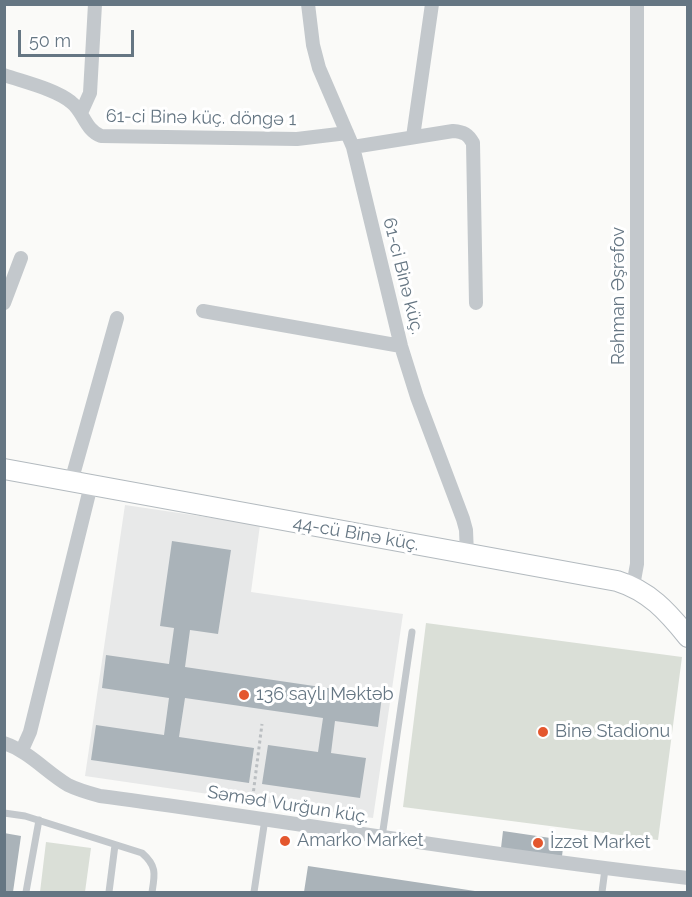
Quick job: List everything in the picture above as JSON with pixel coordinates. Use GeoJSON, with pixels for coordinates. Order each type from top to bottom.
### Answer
{"type":"FeatureCollection","features":[{"type":"Feature","properties":{"kind":"street"},"geometry":{"type":"LineString","coordinates":[[81,113],[90,93],[95,4]]}},
{"type":"Feature","properties":{"kind":"street","name":"61-ci Binə küç."},"geometry":{"type":"LineString","coordinates":[[308,4],[313,45],[319,68],[353,147],[401,346],[417,397],[463,519],[466,530],[466,555]]}},
{"type":"Feature","properties":{"kind":"street"},"geometry":{"type":"LineString","coordinates":[[413,137],[432,4]]}},
{"type":"Feature","properties":{"kind":"street","name":"Rəhman Əşrəfov"},"geometry":{"type":"LineString","coordinates":[[633,586],[637,564],[638,4]]}},
{"type":"Feature","properties":{"kind":"street","name":"61-ci Binə küç. döngə 1"},"geometry":{"type":"LineString","coordinates":[[4,75],[70,101],[81,113],[94,134],[111,138],[297,139],[347,133]]}},
{"type":"Feature","properties":{"kind":"street"},"geometry":{"type":"LineString","coordinates":[[353,147],[462,132],[469,136],[473,143],[476,303]]}},
{"type":"Feature","properties":{"kind":"street"},"geometry":{"type":"LineString","coordinates":[[4,303],[21,258]]}},
{"type":"Feature","properties":{"kind":"street"},"geometry":{"type":"LineString","coordinates":[[203,311],[401,346]]}},
{"type":"Feature","properties":{"kind":"street"},"geometry":{"type":"LineString","coordinates":[[71,482],[117,318]]}},
{"type":"Feature","properties":{"kind":"street","name":"44-cü Binə küç."},"geometry":{"type":"LineString","coordinates":[[4,469],[617,581],[633,586],[665,609],[687,637]]}},
{"type":"Feature","properties":{"kind":"street"},"geometry":{"type":"LineString","coordinates":[[22,750],[30,732],[91,485]]}},
{"type":"Feature","properties":{"kind":"street","name":"Səməd Vurğun küç."},"geometry":{"type":"LineString","coordinates":[[4,744],[22,750],[66,784],[100,796],[687,878]]}},
{"type":"Feature","properties":{"kind":"lane"},"geometry":{"type":"LineString","coordinates":[[382,837],[412,632]]}},
{"type":"Feature","properties":{"kind":"lane"},"geometry":{"type":"LineString","coordinates":[[4,813],[39,820],[142,853],[151,860],[155,873],[152,892]]}},
{"type":"Feature","properties":{"kind":"lane"},"geometry":{"type":"LineString","coordinates":[[254,892],[265,819]]}},
{"type":"Feature","properties":{"kind":"lane"},"geometry":{"type":"LineString","coordinates":[[26,892],[39,820]]}},
{"type":"Feature","properties":{"kind":"lane"},"geometry":{"type":"LineString","coordinates":[[109,892],[115,845]]}},
{"type":"Feature","properties":{"kind":"lane"},"geometry":{"type":"LineString","coordinates":[[602,892],[605,868]]}},
{"type":"Feature","properties":{"kind":"path"},"geometry":{"type":"LineString","coordinates":[[250,817],[262,724]]}},
{"type":"Feature","properties":{"kind":"shaded area","name":"136 saylı Məktəb"},"geometry":{"type":"Polygon","coordinates":[[[125,505],[260,525],[251,592],[403,614],[373,818],[85,776],[125,505]]]}},
{"type":"Feature","properties":{"kind":"shaded area","name":"Binə Stadionu"},"geometry":{"type":"Polygon","coordinates":[[[426,623],[682,657],[658,840],[403,807],[426,623]]]}},
{"type":"Feature","properties":{"kind":"shaded area"},"geometry":{"type":"Polygon","coordinates":[[[46,842],[91,848],[85,892],[40,892],[46,842]]]}},
{"type":"Feature","properties":{"kind":"building"},"geometry":{"type":"Polygon","coordinates":[[[172,541],[231,550],[218,634],[190,630],[185,667],[382,696],[378,727],[335,721],[331,753],[366,758],[360,798],[262,784],[268,745],[318,752],[323,718],[185,698],[179,737],[254,748],[249,783],[91,760],[96,725],[164,735],[169,698],[102,688],[106,655],[169,664],[174,628],[160,626],[172,541]]]}},
{"type":"Feature","properties":{"kind":"building"},"geometry":{"type":"Polygon","coordinates":[[[503,831],[564,840],[562,856],[501,848],[503,831]]]}},
{"type":"Feature","properties":{"kind":"building"},"geometry":{"type":"Polygon","coordinates":[[[4,833],[21,836],[13,892],[4,892],[4,833]]]}},
{"type":"Feature","properties":{"kind":"building"},"geometry":{"type":"Polygon","coordinates":[[[308,866],[475,891],[304,892],[308,866]]]}},
{"type":"Feature","properties":{"kind":"place","name":"136 saylı Məktəb"},"geometry":{"type":"Point","coordinates":[244,695]}},
{"type":"Feature","properties":{"kind":"place","name":"Binə Stadionu"},"geometry":{"type":"Point","coordinates":[543,732]}},
{"type":"Feature","properties":{"kind":"place","name":"Amarko Market"},"geometry":{"type":"Point","coordinates":[285,841]}},
{"type":"Feature","properties":{"kind":"place","name":"İzzət Market"},"geometry":{"type":"Point","coordinates":[538,843]}}]}
